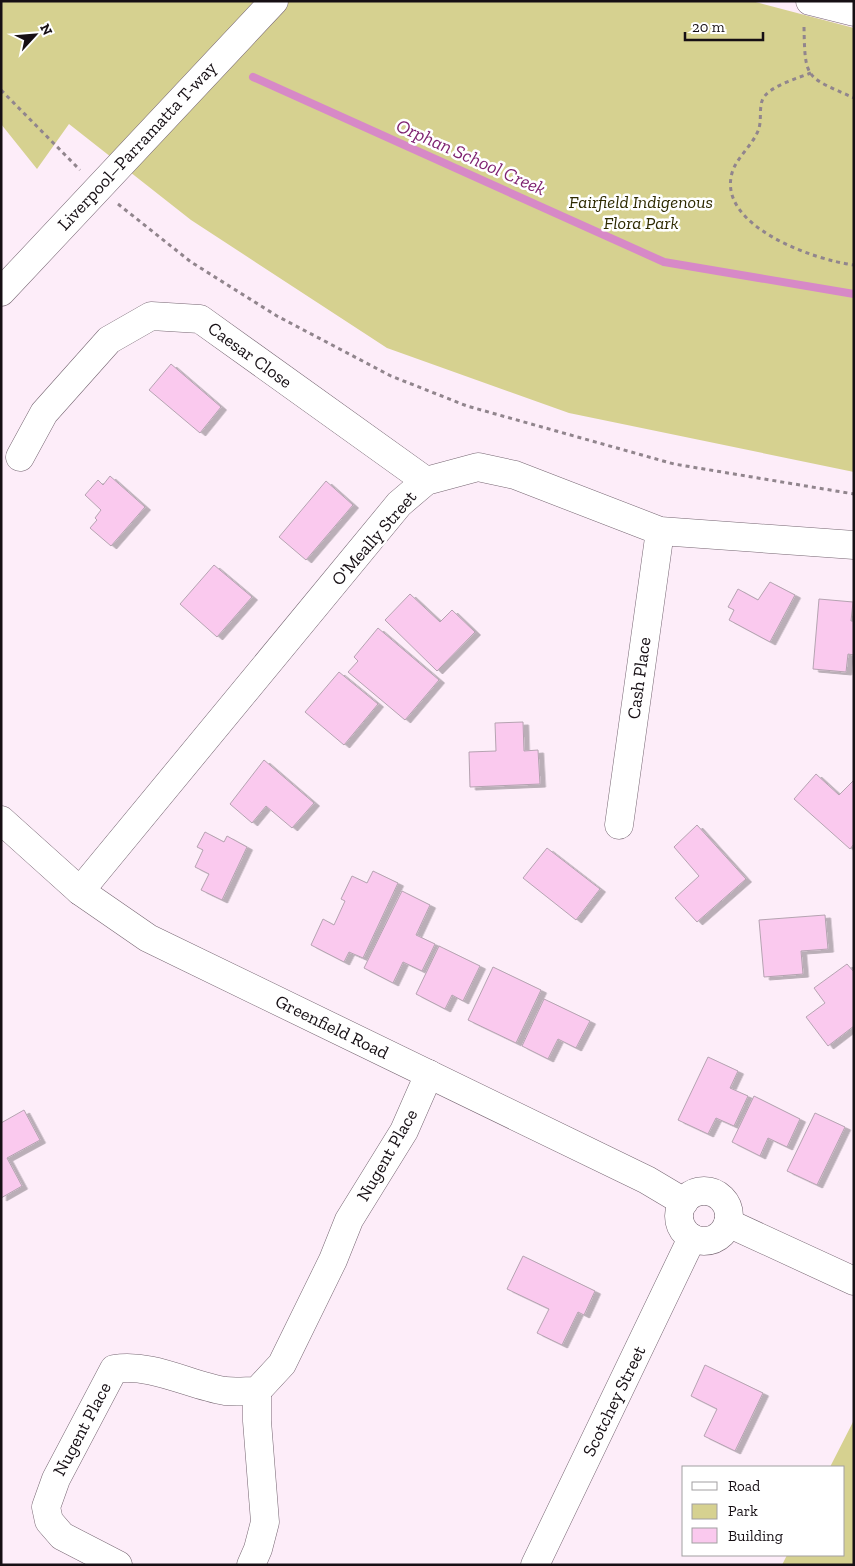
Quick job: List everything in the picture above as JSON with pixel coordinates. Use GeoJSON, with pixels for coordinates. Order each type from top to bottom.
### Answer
{"type":"FeatureCollection","features":[{"type":"Feature","properties":{"kind":"street","name":"Liverpool–Parramatta T-way"},"geometry":{"type":"LineString","coordinates":[[1,292],[274,1]]}},
{"type":"Feature","properties":{"kind":"street"},"geometry":{"type":"LineString","coordinates":[[807,10],[849,8]]}},
{"type":"Feature","properties":{"kind":"street","name":"Caesar Close"},"geometry":{"type":"LineString","coordinates":[[20,456],[44,414],[109,340],[151,316],[200,319],[426,481]]}},
{"type":"Feature","properties":{"kind":"street","name":"O'Meally Street"},"geometry":{"type":"LineString","coordinates":[[80,891],[399,504],[426,481],[478,467],[515,475],[660,531],[854,545]]}},
{"type":"Feature","properties":{"kind":"street","name":"Cash Place"},"geometry":{"type":"LineString","coordinates":[[619,825],[660,531]]}},
{"type":"Feature","properties":{"kind":"street","name":"Greenfield Road"},"geometry":{"type":"LineString","coordinates":[[1,820],[80,891],[148,938],[647,1180],[684,1202]]}},
{"type":"Feature","properties":{"kind":"street","name":"Nugent Place"},"geometry":{"type":"LineString","coordinates":[[118,1565],[62,1536],[48,1521],[46,1507],[56,1479],[114,1369],[124,1368],[155,1372],[224,1390],[257,1391],[282,1364],[333,1260],[349,1220],[404,1131],[429,1074]]}},
{"type":"Feature","properties":{"kind":"street"},"geometry":{"type":"LineString","coordinates":[[711,1192],[724,1202],[728,1210],[728,1223],[722,1234],[716,1238],[702,1241],[692,1238],[683,1229],[680,1222],[680,1214],[684,1202],[694,1193],[711,1192]]}},
{"type":"Feature","properties":{"kind":"street"},"geometry":{"type":"LineString","coordinates":[[728,1223],[854,1281]]}},
{"type":"Feature","properties":{"kind":"street","name":"Scotchey Street"},"geometry":{"type":"LineString","coordinates":[[535,1565],[692,1238]]}},
{"type":"Feature","properties":{"kind":"street"},"geometry":{"type":"LineString","coordinates":[[251,1565],[258,1549],[265,1522],[257,1421],[257,1391]]}},
{"type":"Feature","properties":{"kind":"path"},"geometry":{"type":"LineString","coordinates":[[807,10],[805,65],[815,80],[854,98]]}},
{"type":"Feature","properties":{"kind":"path"},"geometry":{"type":"LineString","coordinates":[[811,73],[785,82],[767,93],[762,100],[758,131],[732,172],[730,191],[737,209],[764,232],[783,242],[832,260],[854,264]]}},
{"type":"Feature","properties":{"kind":"path"},"geometry":{"type":"LineString","coordinates":[[1,90],[83,173]]}},
{"type":"Feature","properties":{"kind":"path"},"geometry":{"type":"LineString","coordinates":[[118,203],[191,262],[277,316],[391,376],[466,406],[571,437],[674,464],[854,494]]}},
{"type":"Feature","properties":{"kind":"green space","name":"Fairfield Indigenous Flora Park"},"geometry":{"type":"Polygon","coordinates":[[[1,1],[752,1],[854,28],[854,472],[569,413],[387,348],[191,220],[69,124],[37,169],[1,124],[1,1]]]}},
{"type":"Feature","properties":{"kind":"green space"},"geometry":{"type":"Polygon","coordinates":[[[854,1420],[854,1565],[782,1565],[786,1556],[845,1556],[845,1466],[831,1466],[854,1420]]]}},
{"type":"Feature","properties":{"kind":"building"},"geometry":{"type":"Polygon","coordinates":[[[171,364],[221,407],[200,433],[149,390],[171,364]]]}},
{"type":"Feature","properties":{"kind":"building"},"geometry":{"type":"Polygon","coordinates":[[[110,476],[145,507],[111,546],[90,528],[97,520],[95,518],[101,510],[85,495],[98,480],[103,485],[110,476]]]}},
{"type":"Feature","properties":{"kind":"building"},"geometry":{"type":"Polygon","coordinates":[[[326,481],[353,505],[306,560],[279,537],[326,481]]]}},
{"type":"Feature","properties":{"kind":"building"},"geometry":{"type":"Polygon","coordinates":[[[214,565],[252,597],[217,637],[180,604],[214,565]]]}},
{"type":"Feature","properties":{"kind":"building"},"geometry":{"type":"Polygon","coordinates":[[[770,582],[795,595],[770,642],[729,620],[734,610],[728,607],[738,589],[758,600],[770,582]]]}},
{"type":"Feature","properties":{"kind":"building"},"geometry":{"type":"Polygon","coordinates":[[[410,594],[440,622],[452,610],[475,632],[437,671],[385,620],[410,594]]]}},
{"type":"Feature","properties":{"kind":"building"},"geometry":{"type":"Polygon","coordinates":[[[819,599],[853,602],[851,621],[854,621],[854,655],[848,654],[846,672],[813,669],[819,599]]]}},
{"type":"Feature","properties":{"kind":"building"},"geometry":{"type":"Polygon","coordinates":[[[378,628],[439,680],[405,720],[348,672],[358,661],[354,657],[378,628]]]}},
{"type":"Feature","properties":{"kind":"building"},"geometry":{"type":"Polygon","coordinates":[[[339,672],[378,704],[344,745],[305,712],[339,672]]]}},
{"type":"Feature","properties":{"kind":"building"},"geometry":{"type":"Polygon","coordinates":[[[523,722],[524,751],[538,750],[540,784],[470,787],[469,752],[496,751],[495,723],[523,722]]]}},
{"type":"Feature","properties":{"kind":"building"},"geometry":{"type":"Polygon","coordinates":[[[264,760],[314,803],[292,828],[266,806],[252,823],[230,804],[264,760]]]}},
{"type":"Feature","properties":{"kind":"building"},"geometry":{"type":"Polygon","coordinates":[[[816,774],[839,795],[854,780],[854,844],[850,849],[794,799],[816,774]]]}},
{"type":"Feature","properties":{"kind":"building"},"geometry":{"type":"Polygon","coordinates":[[[697,825],[746,879],[697,922],[675,898],[699,876],[674,847],[697,825]]]}},
{"type":"Feature","properties":{"kind":"building"},"geometry":{"type":"Polygon","coordinates":[[[205,832],[224,842],[227,836],[247,847],[222,900],[201,890],[209,874],[195,867],[203,850],[197,847],[205,832]]]}},
{"type":"Feature","properties":{"kind":"building"},"geometry":{"type":"Polygon","coordinates":[[[547,848],[600,889],[576,920],[523,878],[547,848]]]}},
{"type":"Feature","properties":{"kind":"building"},"geometry":{"type":"Polygon","coordinates":[[[373,871],[398,883],[363,958],[349,952],[344,962],[311,945],[323,919],[334,925],[345,901],[341,899],[352,876],[367,883],[373,871]]]}},
{"type":"Feature","properties":{"kind":"building"},"geometry":{"type":"Polygon","coordinates":[[[402,891],[430,905],[416,935],[435,944],[422,971],[403,962],[393,983],[364,968],[402,891]]]}},
{"type":"Feature","properties":{"kind":"building"},"geometry":{"type":"Polygon","coordinates":[[[825,915],[828,949],[801,951],[803,974],[764,977],[759,920],[825,915]]]}},
{"type":"Feature","properties":{"kind":"building"},"geometry":{"type":"Polygon","coordinates":[[[439,946],[480,966],[463,1001],[452,995],[445,1009],[416,994],[439,946]]]}},
{"type":"Feature","properties":{"kind":"building"},"geometry":{"type":"Polygon","coordinates":[[[847,964],[854,972],[854,1026],[828,1046],[806,1017],[825,1003],[814,988],[847,964]]]}},
{"type":"Feature","properties":{"kind":"building"},"geometry":{"type":"Polygon","coordinates":[[[493,967],[541,990],[516,1043],[468,1020],[493,967]]]}},
{"type":"Feature","properties":{"kind":"building"},"geometry":{"type":"Polygon","coordinates":[[[544,999],[590,1021],[576,1048],[558,1039],[548,1059],[522,1046],[544,999]]]}},
{"type":"Feature","properties":{"kind":"building"},"geometry":{"type":"Polygon","coordinates":[[[708,1057],[738,1071],[730,1088],[748,1096],[734,1126],[716,1118],[708,1134],[678,1120],[708,1057]]]}},
{"type":"Feature","properties":{"kind":"building"},"geometry":{"type":"Polygon","coordinates":[[[754,1096],[800,1119],[787,1147],[768,1138],[760,1156],[732,1142],[754,1096]]]}},
{"type":"Feature","properties":{"kind":"building"},"geometry":{"type":"Polygon","coordinates":[[[24,1110],[40,1140],[7,1158],[22,1186],[1,1198],[1,1123],[24,1110]]]}},
{"type":"Feature","properties":{"kind":"building"},"geometry":{"type":"Polygon","coordinates":[[[815,1113],[845,1127],[817,1185],[787,1171],[815,1113]]]}},
{"type":"Feature","properties":{"kind":"building"},"geometry":{"type":"Polygon","coordinates":[[[523,1256],[595,1291],[584,1315],[578,1312],[562,1345],[537,1333],[549,1309],[507,1289],[523,1256]]]}},
{"type":"Feature","properties":{"kind":"building"},"geometry":{"type":"Polygon","coordinates":[[[705,1365],[763,1393],[735,1451],[704,1436],[717,1409],[691,1396],[705,1365]]]}},
{"type":"Feature","properties":{"kind":"waterway","name":"Orphan School Creek"},"geometry":{"type":"LineString","coordinates":[[253,77],[664,262],[854,294]]}}]}
